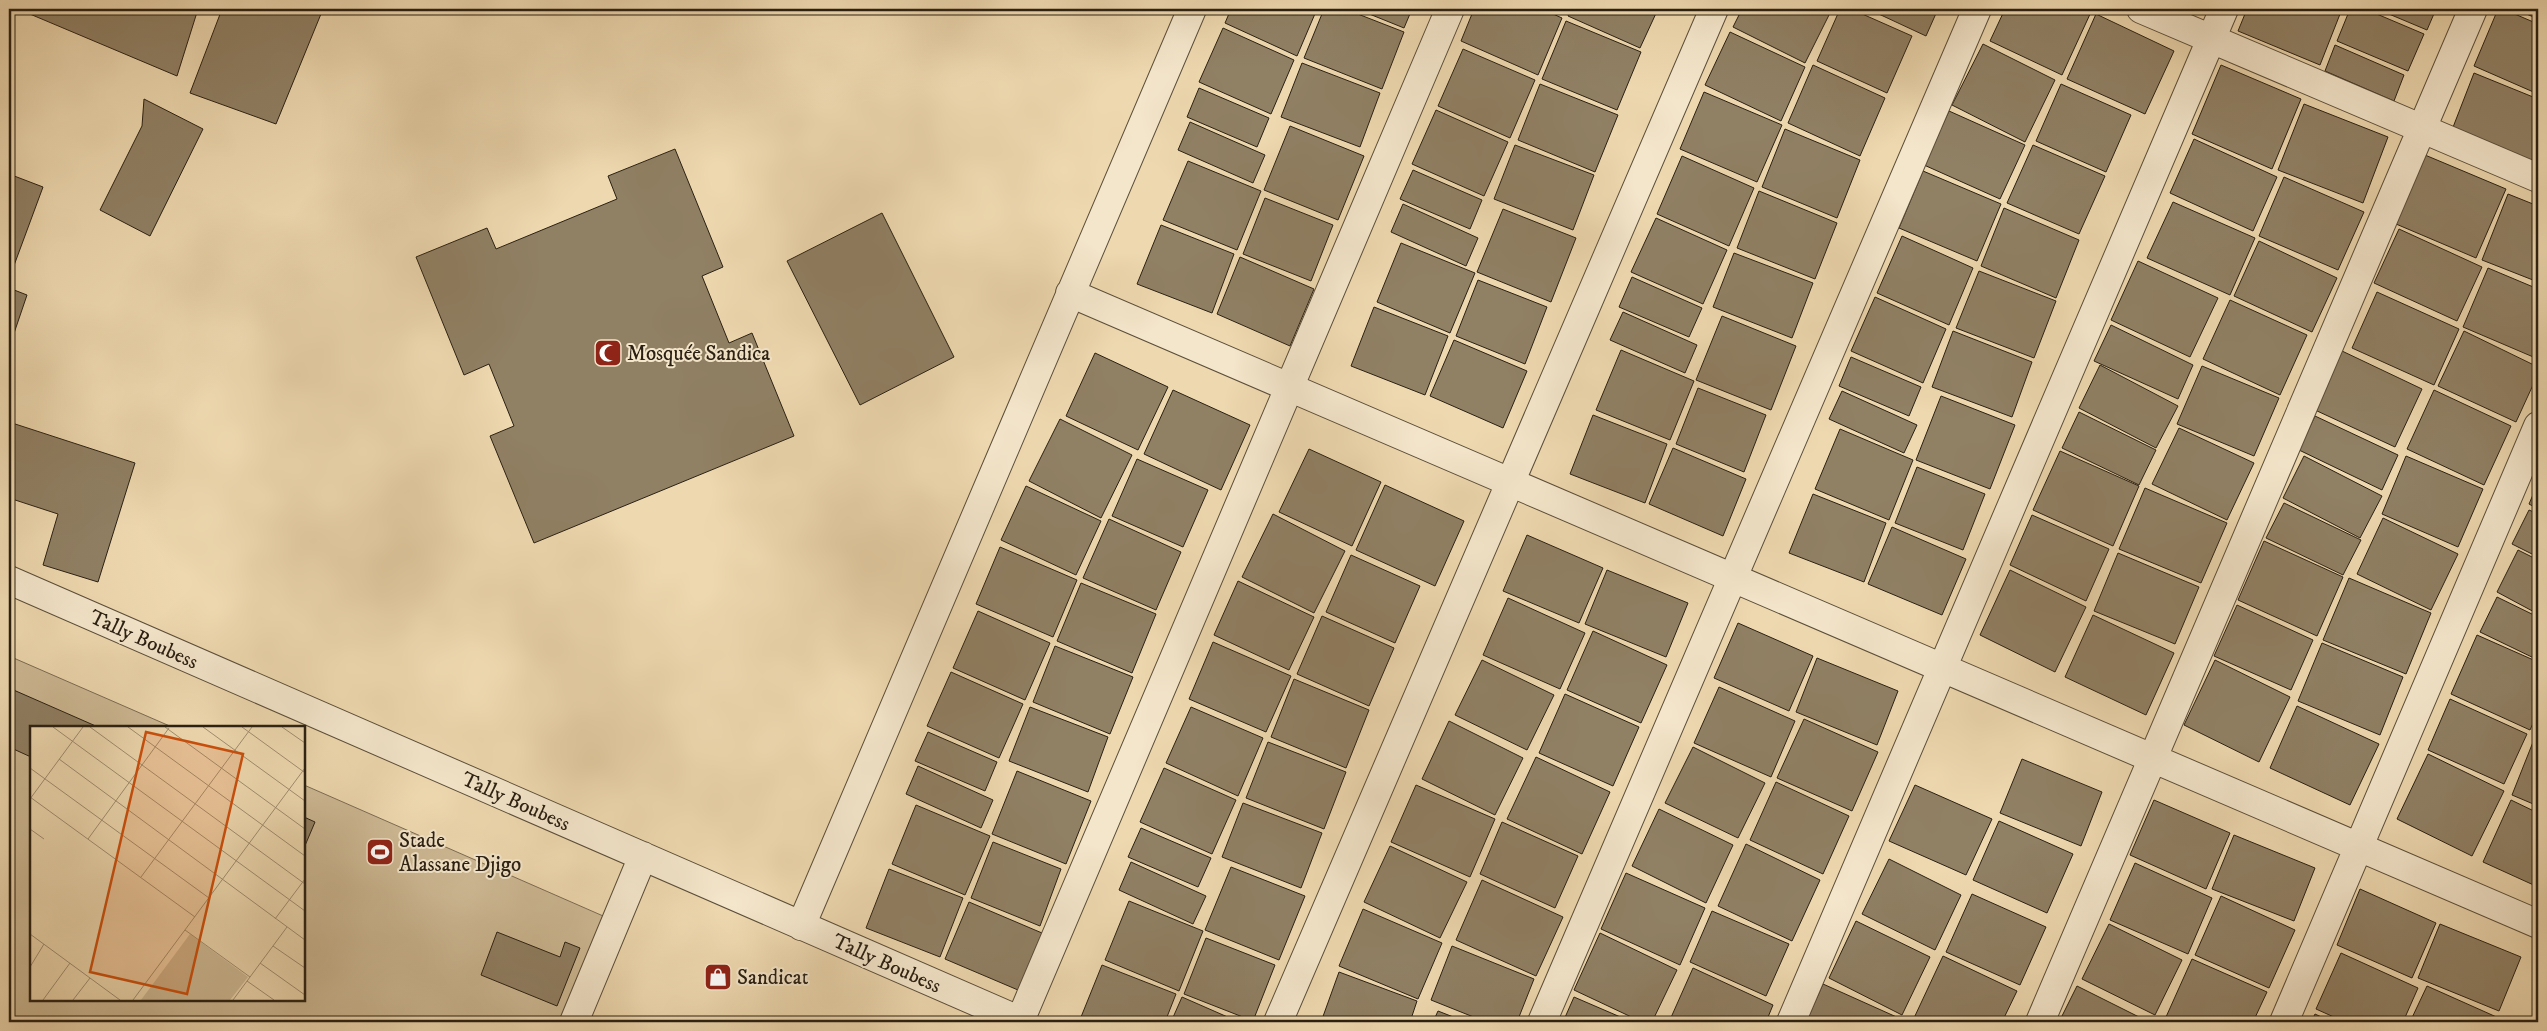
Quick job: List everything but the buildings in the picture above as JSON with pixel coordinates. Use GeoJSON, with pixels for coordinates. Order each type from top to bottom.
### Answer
{"type":"FeatureCollection","features":[{"type":"Feature","properties":{"kind":"street"},"geometry":{"type":"LineString","coordinates":[[801,926],[1192,9]]}},
{"type":"Feature","properties":{"kind":"street"},"geometry":{"type":"LineString","coordinates":[[1021,1022],[1450,9]]}},
{"type":"Feature","properties":{"kind":"street"},"geometry":{"type":"LineString","coordinates":[[1278,1022],[1714,9]]}},
{"type":"Feature","properties":{"kind":"street"},"geometry":{"type":"LineString","coordinates":[[1542,1022],[1976,9]]}},
{"type":"Feature","properties":{"kind":"street"},"geometry":{"type":"LineString","coordinates":[[2141,9],[2538,178]]}},
{"type":"Feature","properties":{"kind":"street"},"geometry":{"type":"LineString","coordinates":[[1791,1022],[2224,9]]}},
{"type":"Feature","properties":{"kind":"street"},"geometry":{"type":"LineString","coordinates":[[2040,1022],[2473,9]]}},
{"type":"Feature","properties":{"kind":"street"},"geometry":{"type":"LineString","coordinates":[[1070,293],[2538,924]]}},
{"type":"Feature","properties":{"kind":"street"},"geometry":{"type":"LineString","coordinates":[[2284,1022],[2538,426]]}},
{"type":"Feature","properties":{"kind":"street","name":"Tally Boubess"},"geometry":{"type":"LineString","coordinates":[[9,580],[1021,1022]]}},
{"type":"Feature","properties":{"kind":"street"},"geometry":{"type":"LineString","coordinates":[[574,1022],[643,856]]}},
{"type":"Feature","properties":{"kind":"shaded area","name":"Stade Alassane Djigo"},"geometry":{"type":"Polygon","coordinates":[[[9,656],[170,726],[30,726],[30,1001],[305,1001],[305,785],[610,919],[566,1022],[9,1022],[9,656]]]}},
{"type":"Feature","properties":{"kind":"place","name":"Mosquée Sandica"},"geometry":{"type":"Point","coordinates":[608,353]}},
{"type":"Feature","properties":{"kind":"place","name":"Stade Alassane Djigo"},"geometry":{"type":"Point","coordinates":[380,852]}},
{"type":"Feature","properties":{"kind":"place","name":"Sandicat"},"geometry":{"type":"Point","coordinates":[718,977]}}]}
